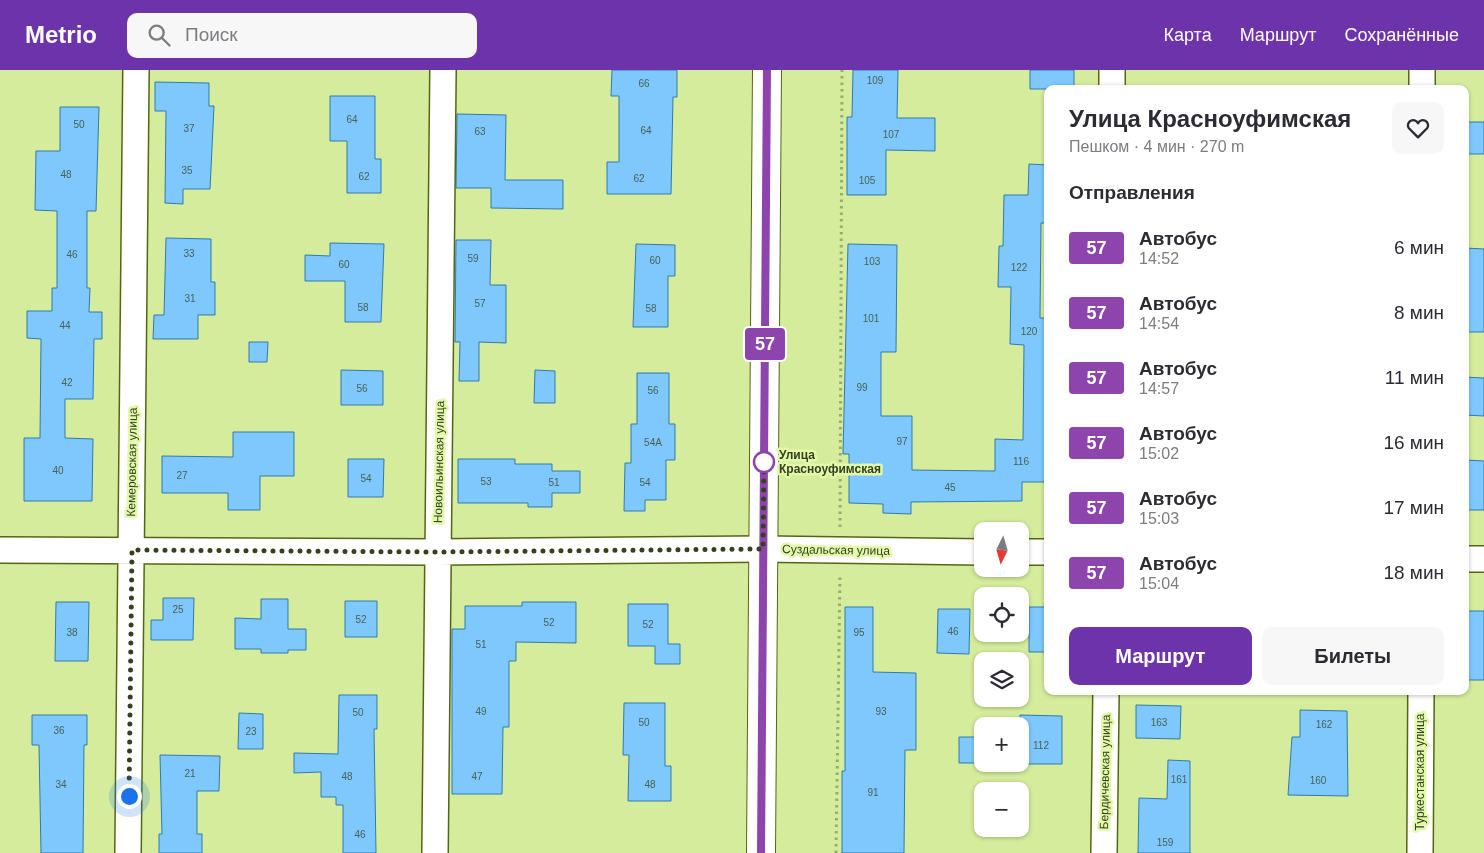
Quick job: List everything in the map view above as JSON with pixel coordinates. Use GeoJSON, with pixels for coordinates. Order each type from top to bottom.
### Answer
{"type":"FeatureCollection","features":[{"type":"Feature","properties":{"kind":"main road"},"geometry":{"type":"LineString","coordinates":[[761,853],[767,70]]}},
{"type":"Feature","properties":{"kind":"street","name":"Кемеровская улица"},"geometry":{"type":"LineString","coordinates":[[128,853],[136,70]]}},
{"type":"Feature","properties":{"kind":"street","name":"Новоильинская улица"},"geometry":{"type":"LineString","coordinates":[[435,853],[443,70]]}},
{"type":"Feature","properties":{"kind":"street"},"geometry":{"type":"LineString","coordinates":[[1112,70],[1112,85]]}},
{"type":"Feature","properties":{"kind":"street"},"geometry":{"type":"LineString","coordinates":[[1422,70],[1422,85]]}},
{"type":"Feature","properties":{"kind":"street","name":"Суздальская улица"},"geometry":{"type":"LineString","coordinates":[[0,550],[438,552],[763,549],[974,552]]}},
{"type":"Feature","properties":{"kind":"street"},"geometry":{"type":"LineString","coordinates":[[1029,552],[1044,552]]}},
{"type":"Feature","properties":{"kind":"street"},"geometry":{"type":"LineString","coordinates":[[1469,559],[1484,559]]}},
{"type":"Feature","properties":{"kind":"street","name":"Бердичевская улица"},"geometry":{"type":"LineString","coordinates":[[1104,853],[1106,695]]}},
{"type":"Feature","properties":{"kind":"street","name":"Туркестанская улица"},"geometry":{"type":"LineString","coordinates":[[1420,853],[1421,695]]}},
{"type":"Feature","properties":{"kind":"path"},"geometry":{"type":"LineString","coordinates":[[836,853],[840,551],[842,70]]}},
{"type":"Feature","properties":{"kind":"building"},"geometry":{"type":"Polygon","coordinates":[[[612,70],[677,70],[677,97],[673,97],[671,194],[607,194],[607,162],[619,162],[619,96],[611,96],[612,70]]]}},
{"type":"Feature","properties":{"kind":"building"},"geometry":{"type":"Polygon","coordinates":[[[853,70],[898,70],[897,118],[935,118],[935,151],[886,150],[886,195],[847,195],[847,117],[852,117],[853,70]]]}},
{"type":"Feature","properties":{"kind":"building"},"geometry":{"type":"Polygon","coordinates":[[[1030,70],[1074,70],[1074,85],[1044,85],[1044,89],[1030,89],[1030,70]]]}},
{"type":"Feature","properties":{"kind":"building"},"geometry":{"type":"Polygon","coordinates":[[[155,82],[209,83],[209,106],[214,106],[210,189],[183,189],[183,204],[165,203],[166,111],[155,111],[155,82]]]}},
{"type":"Feature","properties":{"kind":"building"},"geometry":{"type":"Polygon","coordinates":[[[330,96],[375,96],[375,159],[381,159],[381,193],[347,193],[347,141],[330,141],[330,96]]]}},
{"type":"Feature","properties":{"kind":"building"},"geometry":{"type":"Polygon","coordinates":[[[60,107],[99,107],[96,211],[87,211],[87,288],[90,288],[89,312],[102,312],[102,339],[94,339],[93,399],[65,399],[65,438],[93,439],[92,501],[24,501],[24,438],[40,438],[41,339],[27,338],[27,311],[52,311],[52,288],[57,288],[57,211],[35,210],[36,151],[60,151],[60,107]]]}},
{"type":"Feature","properties":{"kind":"building"},"geometry":{"type":"Polygon","coordinates":[[[457,114],[506,115],[505,180],[563,180],[563,209],[491,208],[491,188],[456,188],[457,114]]]}},
{"type":"Feature","properties":{"kind":"building"},"geometry":{"type":"Polygon","coordinates":[[[1469,122],[1484,122],[1484,154],[1469,154],[1469,122]]]}},
{"type":"Feature","properties":{"kind":"building"},"geometry":{"type":"Polygon","coordinates":[[[1029,164],[1044,165],[1044,223],[1041,223],[1040,318],[1044,318],[1044,482],[1022,482],[1022,501],[911,502],[911,514],[883,513],[883,504],[849,503],[849,454],[843,454],[848,244],[897,245],[896,352],[881,352],[881,416],[912,416],[912,470],[995,471],[995,439],[1023,440],[1024,345],[1010,344],[1011,287],[998,287],[999,246],[1003,246],[1004,195],[1028,195],[1029,164]]]}},
{"type":"Feature","properties":{"kind":"building"},"geometry":{"type":"Polygon","coordinates":[[[166,238],[211,239],[211,282],[215,282],[215,315],[198,315],[198,339],[153,339],[154,315],[164,315],[166,238]]]}},
{"type":"Feature","properties":{"kind":"building"},"geometry":{"type":"Polygon","coordinates":[[[456,240],[491,240],[490,285],[506,285],[506,343],[479,342],[479,381],[459,381],[460,342],[455,342],[456,240]]]}},
{"type":"Feature","properties":{"kind":"building"},"geometry":{"type":"Polygon","coordinates":[[[330,243],[384,244],[381,322],[345,322],[345,281],[305,281],[305,255],[330,256],[330,243]]]}},
{"type":"Feature","properties":{"kind":"building"},"geometry":{"type":"Polygon","coordinates":[[[636,244],[675,245],[675,276],[668,276],[668,327],[633,327],[636,244]]]}},
{"type":"Feature","properties":{"kind":"building"},"geometry":{"type":"Polygon","coordinates":[[[1469,248],[1484,249],[1484,332],[1469,332],[1469,248]]]}},
{"type":"Feature","properties":{"kind":"building"},"geometry":{"type":"Polygon","coordinates":[[[249,342],[268,342],[267,362],[249,362],[249,342]]]}},
{"type":"Feature","properties":{"kind":"building"},"geometry":{"type":"Polygon","coordinates":[[[341,370],[383,371],[383,405],[341,405],[341,370]]]}},
{"type":"Feature","properties":{"kind":"building"},"geometry":{"type":"Polygon","coordinates":[[[535,370],[555,371],[555,403],[534,403],[535,370]]]}},
{"type":"Feature","properties":{"kind":"building"},"geometry":{"type":"Polygon","coordinates":[[[637,373],[669,373],[669,424],[675,424],[675,460],[666,460],[666,500],[645,500],[645,511],[624,511],[625,463],[631,463],[631,424],[637,424],[637,373]]]}},
{"type":"Feature","properties":{"kind":"building"},"geometry":{"type":"Polygon","coordinates":[[[1469,377],[1484,378],[1484,416],[1469,415],[1469,377]]]}},
{"type":"Feature","properties":{"kind":"building"},"geometry":{"type":"Polygon","coordinates":[[[233,432],[294,432],[294,476],[260,476],[260,510],[228,510],[228,493],[162,493],[162,456],[233,457],[233,432]]]}},
{"type":"Feature","properties":{"kind":"building"},"geometry":{"type":"Polygon","coordinates":[[[348,459],[384,459],[383,497],[348,497],[348,459]]]}},
{"type":"Feature","properties":{"kind":"building"},"geometry":{"type":"Polygon","coordinates":[[[458,459],[515,459],[515,464],[552,464],[552,471],[580,471],[580,493],[552,493],[552,507],[528,507],[528,503],[458,503],[458,459]]]}},
{"type":"Feature","properties":{"kind":"building"},"geometry":{"type":"Polygon","coordinates":[[[1469,460],[1484,461],[1484,510],[1469,510],[1469,460]]]}},
{"type":"Feature","properties":{"kind":"building"},"geometry":{"type":"Polygon","coordinates":[[[163,598],[194,598],[193,640],[151,640],[151,620],[163,620],[163,598]]]}},
{"type":"Feature","properties":{"kind":"building"},"geometry":{"type":"Polygon","coordinates":[[[261,599],[288,599],[288,629],[306,629],[306,650],[288,650],[288,653],[261,653],[261,649],[235,649],[235,618],[261,619],[261,599]]]}},
{"type":"Feature","properties":{"kind":"building"},"geometry":{"type":"Polygon","coordinates":[[[345,601],[377,601],[377,637],[345,637],[345,601]]]}},
{"type":"Feature","properties":{"kind":"building"},"geometry":{"type":"Polygon","coordinates":[[[56,602],[89,602],[88,661],[55,661],[56,602]]]}},
{"type":"Feature","properties":{"kind":"building"},"geometry":{"type":"Polygon","coordinates":[[[522,602],[576,602],[576,643],[516,642],[516,661],[509,661],[509,727],[503,727],[502,794],[452,794],[452,629],[465,629],[465,606],[522,606],[522,602]]]}},
{"type":"Feature","properties":{"kind":"building"},"geometry":{"type":"Polygon","coordinates":[[[628,604],[668,604],[668,644],[680,644],[680,664],[655,664],[655,646],[628,646],[628,604]]]}},
{"type":"Feature","properties":{"kind":"building"},"geometry":{"type":"Polygon","coordinates":[[[845,607],[873,607],[873,672],[916,673],[916,750],[905,750],[904,853],[842,853],[842,771],[845,771],[845,607]]]}},
{"type":"Feature","properties":{"kind":"building"},"geometry":{"type":"Polygon","coordinates":[[[1029,607],[1044,607],[1044,652],[1029,652],[1029,607]]]}},
{"type":"Feature","properties":{"kind":"building"},"geometry":{"type":"Polygon","coordinates":[[[938,609],[970,609],[969,654],[937,653],[938,609]]]}},
{"type":"Feature","properties":{"kind":"building"},"geometry":{"type":"Polygon","coordinates":[[[1469,611],[1484,611],[1484,680],[1469,680],[1469,611]]]}},
{"type":"Feature","properties":{"kind":"building"},"geometry":{"type":"Polygon","coordinates":[[[339,695],[377,695],[377,729],[374,729],[376,853],[343,853],[343,805],[336,805],[336,797],[321,797],[321,772],[294,773],[294,753],[338,754],[339,695]]]}},
{"type":"Feature","properties":{"kind":"building"},"geometry":{"type":"Polygon","coordinates":[[[624,703],[665,703],[665,766],[671,766],[671,801],[628,801],[629,755],[623,755],[624,703]]]}},
{"type":"Feature","properties":{"kind":"building"},"geometry":{"type":"Polygon","coordinates":[[[1136,705],[1181,706],[1180,739],[1136,738],[1136,705]]]}},
{"type":"Feature","properties":{"kind":"building"},"geometry":{"type":"Polygon","coordinates":[[[1300,710],[1347,711],[1348,796],[1288,795],[1292,737],[1300,737],[1300,710]]]}},
{"type":"Feature","properties":{"kind":"building"},"geometry":{"type":"Polygon","coordinates":[[[239,713],[263,714],[263,749],[238,749],[239,713]]]}},
{"type":"Feature","properties":{"kind":"building"},"geometry":{"type":"Polygon","coordinates":[[[32,715],[87,715],[87,745],[84,745],[83,853],[41,853],[39,745],[32,745],[32,715]]]}},
{"type":"Feature","properties":{"kind":"building"},"geometry":{"type":"Polygon","coordinates":[[[1020,715],[1062,716],[1062,764],[1029,764],[1029,717],[1020,717],[1020,715]]]}},
{"type":"Feature","properties":{"kind":"building"},"geometry":{"type":"Polygon","coordinates":[[[959,737],[974,737],[974,763],[959,763],[959,737]]]}},
{"type":"Feature","properties":{"kind":"building"},"geometry":{"type":"Polygon","coordinates":[[[160,755],[220,756],[219,791],[197,791],[197,834],[202,834],[202,853],[159,853],[159,834],[162,834],[160,755]]]}},
{"type":"Feature","properties":{"kind":"building"},"geometry":{"type":"Polygon","coordinates":[[[1168,760],[1190,761],[1190,853],[1138,853],[1139,798],[1167,799],[1168,760]]]}},
{"type":"Feature","properties":{"kind":"bus line","name":"57"},"geometry":{"type":"LineString","coordinates":[[761,853],[767,70]]}},
{"type":"Feature","properties":{"kind":"place","name":"Улица Красноуфимская"},"geometry":{"type":"Point","coordinates":[764,462]}},
{"type":"Feature","properties":{"kind":"route"},"geometry":{"type":"LineString","coordinates":[[129,796],[132,550],[438,552],[763,549],[764,462]]}}]}
